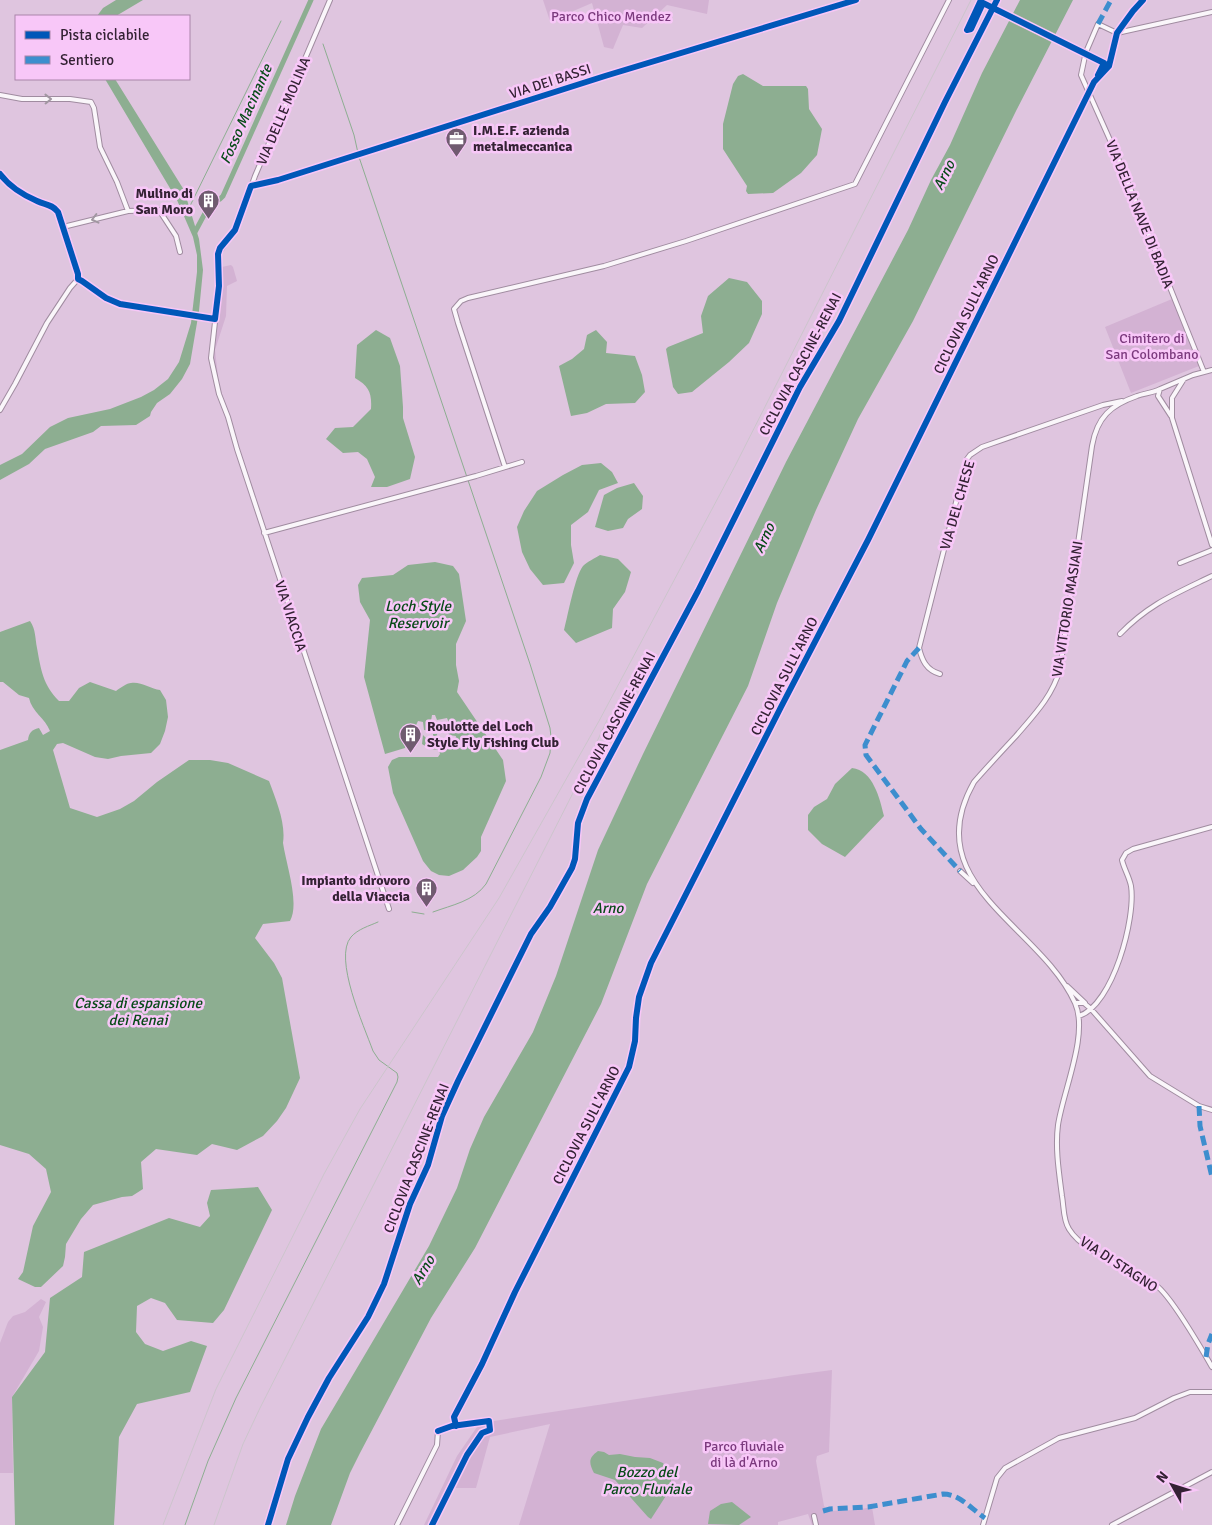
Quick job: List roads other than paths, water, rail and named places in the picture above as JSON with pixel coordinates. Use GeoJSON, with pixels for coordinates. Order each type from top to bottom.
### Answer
{"type":"FeatureCollection","features":[{"type":"Feature","properties":{"kind":"street","name":"VIA DELLE MOLINA"},"geometry":{"type":"LineString","coordinates":[[213,318],[219,286],[218,254],[220,248],[235,230],[251,186],[330,0]]}},
{"type":"Feature","properties":{"kind":"street","name":"VIA DEI BASSI"},"geometry":{"type":"LineString","coordinates":[[251,186],[278,180],[605,76],[856,0]]}},
{"type":"Feature","properties":{"kind":"street"},"geometry":{"type":"LineString","coordinates":[[505,467],[454,309],[460,302],[468,298],[604,266],[695,238],[855,184],[949,0]]}},
{"type":"Feature","properties":{"kind":"street","name":"VIA DELLA NAVE DI BADIA"},"geometry":{"type":"LineString","coordinates":[[1204,372],[1118,158],[1081,75],[1085,54],[1098,24],[1117,33],[1212,12]]}},
{"type":"Feature","properties":{"kind":"street"},"geometry":{"type":"LineString","coordinates":[[0,95],[22,99],[60,99],[91,102],[94,108],[100,147],[119,185],[128,211]]}},
{"type":"Feature","properties":{"kind":"street"},"geometry":{"type":"LineString","coordinates":[[0,174],[13,187],[38,202],[53,206],[58,212],[78,272],[78,280],[70,288],[47,323],[0,410]]}},
{"type":"Feature","properties":{"kind":"street"},"geometry":{"type":"LineString","coordinates":[[63,227],[128,211],[159,210],[176,236],[180,252]]}},
{"type":"Feature","properties":{"kind":"street"},"geometry":{"type":"LineString","coordinates":[[78,280],[106,298],[120,304],[213,318]]}},
{"type":"Feature","properties":{"kind":"street","name":"VIA VIACCIA"},"geometry":{"type":"LineString","coordinates":[[213,318],[211,358],[219,394],[228,416],[264,533],[389,909]]}},
{"type":"Feature","properties":{"kind":"street"},"geometry":{"type":"LineString","coordinates":[[1160,400],[1158,394],[1160,389],[1212,370]]}},
{"type":"Feature","properties":{"kind":"street"},"geometry":{"type":"LineString","coordinates":[[1160,400],[1167,402],[1184,379]]}},
{"type":"Feature","properties":{"kind":"street"},"geometry":{"type":"LineString","coordinates":[[1166,387],[1171,389],[1172,418]]}},
{"type":"Feature","properties":{"kind":"street","name":"VIA DEL CHESE"},"geometry":{"type":"LineString","coordinates":[[940,674],[932,671],[924,662],[920,648],[967,459],[970,455],[982,447],[1106,404],[1124,401],[1160,389]]}},
{"type":"Feature","properties":{"kind":"street"},"geometry":{"type":"LineString","coordinates":[[1152,393],[1160,400],[1172,418],[1212,545]]}},
{"type":"Feature","properties":{"kind":"street","name":"VIA DEL CHESE"},"geometry":{"type":"LineString","coordinates":[[1104,415],[1124,401]]}},
{"type":"Feature","properties":{"kind":"street"},"geometry":{"type":"LineString","coordinates":[[1106,404],[1109,411]]}},
{"type":"Feature","properties":{"kind":"street"},"geometry":{"type":"LineString","coordinates":[[1092,409],[1100,411],[1104,415]]}},
{"type":"Feature","properties":{"kind":"street","name":"VIA VITTORIO MASIANI"},"geometry":{"type":"LineString","coordinates":[[1075,1003],[1060,979],[975,885],[960,846],[959,829],[961,812],[974,782],[1042,706],[1057,680],[1092,446],[1095,431],[1104,415]]}},
{"type":"Feature","properties":{"kind":"street"},"geometry":{"type":"LineString","coordinates":[[264,533],[522,462]]}},
{"type":"Feature","properties":{"kind":"street"},"geometry":{"type":"LineString","coordinates":[[1180,563],[1212,550]]}},
{"type":"Feature","properties":{"kind":"street"},"geometry":{"type":"LineString","coordinates":[[1120,634],[1133,620],[1156,603],[1212,576]]}},
{"type":"Feature","properties":{"kind":"street"},"geometry":{"type":"LineString","coordinates":[[1079,1016],[1091,1009],[1100,1000],[1118,964],[1130,914],[1131,886],[1122,860],[1126,853],[1133,849],[1212,827]]}},
{"type":"Feature","properties":{"kind":"street"},"geometry":{"type":"LineString","coordinates":[[960,871],[975,885]]}},
{"type":"Feature","properties":{"kind":"street"},"geometry":{"type":"LineString","coordinates":[[1060,979],[1091,1009],[1150,1076],[1199,1106],[1212,1110]]}},
{"type":"Feature","properties":{"kind":"street"},"geometry":{"type":"LineString","coordinates":[[1075,1003],[1082,1002],[1087,1005]]}},
{"type":"Feature","properties":{"kind":"street","name":"VIA DI STAGNO"},"geometry":{"type":"LineString","coordinates":[[1075,1003],[1079,1016],[1079,1029],[1058,1124],[1059,1174],[1065,1221],[1069,1230],[1083,1244],[1139,1274],[1159,1288],[1171,1303],[1212,1367]]}},
{"type":"Feature","properties":{"kind":"street"},"geometry":{"type":"LineString","coordinates":[[983,1525],[998,1478],[1005,1468],[1059,1438],[1136,1418],[1174,1398],[1190,1392],[1212,1392]]}},
{"type":"Feature","properties":{"kind":"street"},"geometry":{"type":"LineString","coordinates":[[397,1525],[437,1446],[438,1431]]}},
{"type":"Feature","properties":{"kind":"street"},"geometry":{"type":"LineString","coordinates":[[1112,1525],[1212,1472]]}},
{"type":"Feature","properties":{"kind":"street"},"geometry":{"type":"LineString","coordinates":[[814,1516],[816,1525]]}},
{"type":"Feature","properties":{"kind":"water"},"geometry":{"type":"Polygon","coordinates":[[[116,0],[143,0],[118,15],[98,15],[103,8],[116,0]]]}},
{"type":"Feature","properties":{"kind":"water","name":"Arno"},"geometry":{"type":"Polygon","coordinates":[[[1020,0],[1073,0],[913,321],[858,419],[816,510],[777,603],[748,686],[647,884],[601,1004],[475,1248],[431,1318],[360,1453],[350,1473],[331,1525],[286,1525],[321,1429],[429,1246],[457,1188],[470,1149],[484,1117],[533,1032],[556,976],[598,850],[643,754],[786,462],[908,230],[931,180],[950,145],[982,73],[1020,0]]]}},
{"type":"Feature","properties":{"kind":"water"},"geometry":{"type":"Polygon","coordinates":[[[743,74],[763,86],[806,86],[808,89],[809,109],[822,129],[817,155],[801,173],[773,193],[748,194],[746,191],[747,186],[723,149],[723,124],[733,84],[738,76],[743,74]]]}},
{"type":"Feature","properties":{"kind":"water"},"geometry":{"type":"Polygon","coordinates":[[[106,80],[116,80],[184,190],[199,239],[203,270],[199,311],[190,364],[182,379],[170,394],[157,403],[150,416],[136,425],[101,426],[93,432],[45,449],[29,464],[0,480],[0,465],[22,454],[50,427],[68,418],[110,409],[141,397],[168,379],[179,362],[191,323],[197,255],[193,237],[177,200],[106,80]]]}},
{"type":"Feature","properties":{"kind":"water"},"geometry":{"type":"Polygon","coordinates":[[[729,278],[747,282],[762,301],[762,314],[749,343],[692,392],[678,394],[673,387],[666,349],[703,333],[701,316],[708,296],[729,278]]]}},
{"type":"Feature","properties":{"kind":"water"},"geometry":{"type":"Polygon","coordinates":[[[376,330],[390,338],[400,366],[403,418],[415,457],[410,479],[387,487],[371,487],[375,477],[367,459],[358,452],[343,453],[326,439],[335,428],[353,427],[371,409],[369,391],[364,384],[355,378],[357,345],[376,330]]]}},
{"type":"Feature","properties":{"kind":"water"},"geometry":{"type":"Polygon","coordinates":[[[596,330],[607,342],[606,353],[635,356],[642,375],[645,392],[635,403],[606,404],[587,413],[571,416],[559,366],[572,359],[584,349],[587,335],[596,330]]]}},
{"type":"Feature","properties":{"kind":"water"},"geometry":{"type":"Polygon","coordinates":[[[601,463],[612,472],[618,483],[599,490],[588,512],[571,525],[571,545],[574,563],[564,583],[543,585],[530,569],[522,552],[517,527],[524,511],[537,491],[582,465],[601,463]]]}},
{"type":"Feature","properties":{"kind":"water"},"geometry":{"type":"Polygon","coordinates":[[[634,483],[643,496],[642,509],[628,519],[623,528],[608,531],[595,527],[604,495],[617,488],[634,483]]]}},
{"type":"Feature","properties":{"kind":"water"},"geometry":{"type":"Polygon","coordinates":[[[600,555],[618,559],[631,572],[625,592],[613,609],[612,628],[576,643],[564,630],[575,587],[583,566],[600,555]]]}},
{"type":"Feature","properties":{"kind":"water","name":"Loch Style Reservoir"},"geometry":{"type":"Polygon","coordinates":[[[435,562],[453,566],[459,574],[466,621],[456,644],[456,665],[459,681],[457,692],[503,760],[506,781],[481,837],[481,851],[463,870],[449,876],[439,875],[431,871],[423,861],[393,793],[388,767],[392,760],[399,757],[438,757],[440,754],[439,750],[430,749],[422,744],[423,735],[428,740],[433,739],[433,734],[437,734],[438,741],[455,741],[456,736],[449,735],[448,731],[449,728],[456,727],[454,724],[449,723],[447,718],[437,720],[435,715],[432,715],[431,721],[437,732],[424,730],[423,722],[418,721],[405,748],[385,754],[364,677],[370,620],[360,602],[358,585],[362,578],[393,575],[408,565],[435,562]]]}},
{"type":"Feature","properties":{"kind":"water","name":"Cassa di espansione dei Renai"},"geometry":{"type":"Polygon","coordinates":[[[30,621],[46,683],[59,701],[69,701],[79,688],[90,682],[116,691],[128,684],[138,683],[160,690],[166,700],[168,717],[165,731],[160,744],[151,753],[108,759],[95,757],[63,743],[57,744],[53,750],[70,808],[97,817],[120,809],[134,801],[189,760],[210,760],[228,763],[269,781],[282,820],[283,843],[294,904],[290,921],[263,924],[255,938],[274,963],[282,978],[300,1078],[286,1108],[277,1121],[263,1136],[237,1150],[212,1144],[197,1155],[156,1149],[141,1162],[143,1189],[132,1196],[93,1205],[81,1219],[66,1244],[63,1266],[41,1287],[35,1287],[18,1279],[23,1272],[33,1226],[51,1192],[46,1169],[29,1154],[0,1145],[0,750],[28,740],[31,732],[36,729],[39,728],[43,735],[50,731],[29,698],[19,695],[3,682],[0,682],[0,632],[30,621]]]}},
{"type":"Feature","properties":{"kind":"water"},"geometry":{"type":"Polygon","coordinates":[[[852,768],[865,774],[874,786],[884,816],[845,857],[822,844],[808,830],[808,815],[814,807],[827,799],[835,784],[852,768]]]}},
{"type":"Feature","properties":{"kind":"water"},"geometry":{"type":"Polygon","coordinates":[[[258,1187],[272,1210],[224,1310],[213,1323],[177,1320],[165,1303],[151,1298],[137,1306],[136,1332],[145,1344],[163,1351],[191,1341],[207,1346],[190,1392],[137,1404],[119,1437],[114,1525],[15,1525],[12,1397],[45,1352],[50,1298],[82,1277],[84,1252],[169,1218],[200,1227],[210,1216],[207,1203],[211,1190],[258,1187]]]}},
{"type":"Feature","properties":{"kind":"water","name":"Bozzo del Parco Fluviale"},"geometry":{"type":"Polygon","coordinates":[[[598,1451],[609,1455],[620,1454],[650,1458],[663,1463],[671,1475],[671,1488],[651,1519],[615,1480],[594,1473],[590,1461],[592,1456],[598,1451]]]}},
{"type":"Feature","properties":{"kind":"water"},"geometry":{"type":"Polygon","coordinates":[[[732,1502],[751,1517],[739,1525],[708,1524],[710,1511],[721,1504],[732,1502]]]}},
{"type":"Feature","properties":{"kind":"waterway","name":"Fosso Macinante"},"geometry":{"type":"LineString","coordinates":[[195,232],[210,204],[223,196],[311,0]]}},
{"type":"Feature","properties":{"kind":"waterway"},"geometry":{"type":"LineString","coordinates":[[190,206],[281,21]]}},
{"type":"Feature","properties":{"kind":"waterway"},"geometry":{"type":"LineString","coordinates":[[323,44],[354,135],[358,153]]}},
{"type":"Feature","properties":{"kind":"waterway"},"geometry":{"type":"LineString","coordinates":[[359,157],[530,664],[550,728],[551,737],[550,753],[541,777],[486,884],[475,895],[455,905],[433,912]]}},
{"type":"Feature","properties":{"kind":"waterway"},"geometry":{"type":"LineString","coordinates":[[412,912],[424,914]]}},
{"type":"Feature","properties":{"kind":"waterway"},"geometry":{"type":"LineString","coordinates":[[185,1525],[208,1461],[236,1398],[397,1082],[397,1073],[379,1060],[373,1051],[357,1009],[348,976],[346,960],[346,947],[351,937],[360,930],[378,922]]}},
{"type":"Feature","properties":{"kind":"railway"},"geometry":{"type":"LineString","coordinates":[[163,1525],[216,1389],[324,1174],[360,1109],[499,898],[599,721],[735,466],[971,0]]}},
{"type":"Feature","properties":{"kind":"railway"},"geometry":{"type":"LineString","coordinates":[[214,1525],[243,1444],[260,1408],[575,789],[607,720]]}},
{"type":"Feature","properties":{"kind":"place","name":"I.M.E.F. azienda metalmeccanica"},"geometry":{"type":"Point","coordinates":[457,157]}},
{"type":"Feature","properties":{"kind":"place","name":"Mulino di San Moro"},"geometry":{"type":"Point","coordinates":[209,220]}},
{"type":"Feature","properties":{"kind":"place","name":"Roulotte del Loch Style Fly Fishing Club"},"geometry":{"type":"Point","coordinates":[411,753]}},
{"type":"Feature","properties":{"kind":"place","name":"Impianto idrovoro della Viaccia"},"geometry":{"type":"Point","coordinates":[426,907]}},
{"type":"Feature","properties":{"kind":"park label","name":"Parco Chico Mendez"},"geometry":{"type":"Point","coordinates":[611,16]}},
{"type":"Feature","properties":{"kind":"park label","name":"Cimitero di San Colombano"},"geometry":{"type":"Point","coordinates":[1152,346]}},
{"type":"Feature","properties":{"kind":"park label","name":"Parco fluviale di là d'Arno"},"geometry":{"type":"Point","coordinates":[744,1454]}}]}
